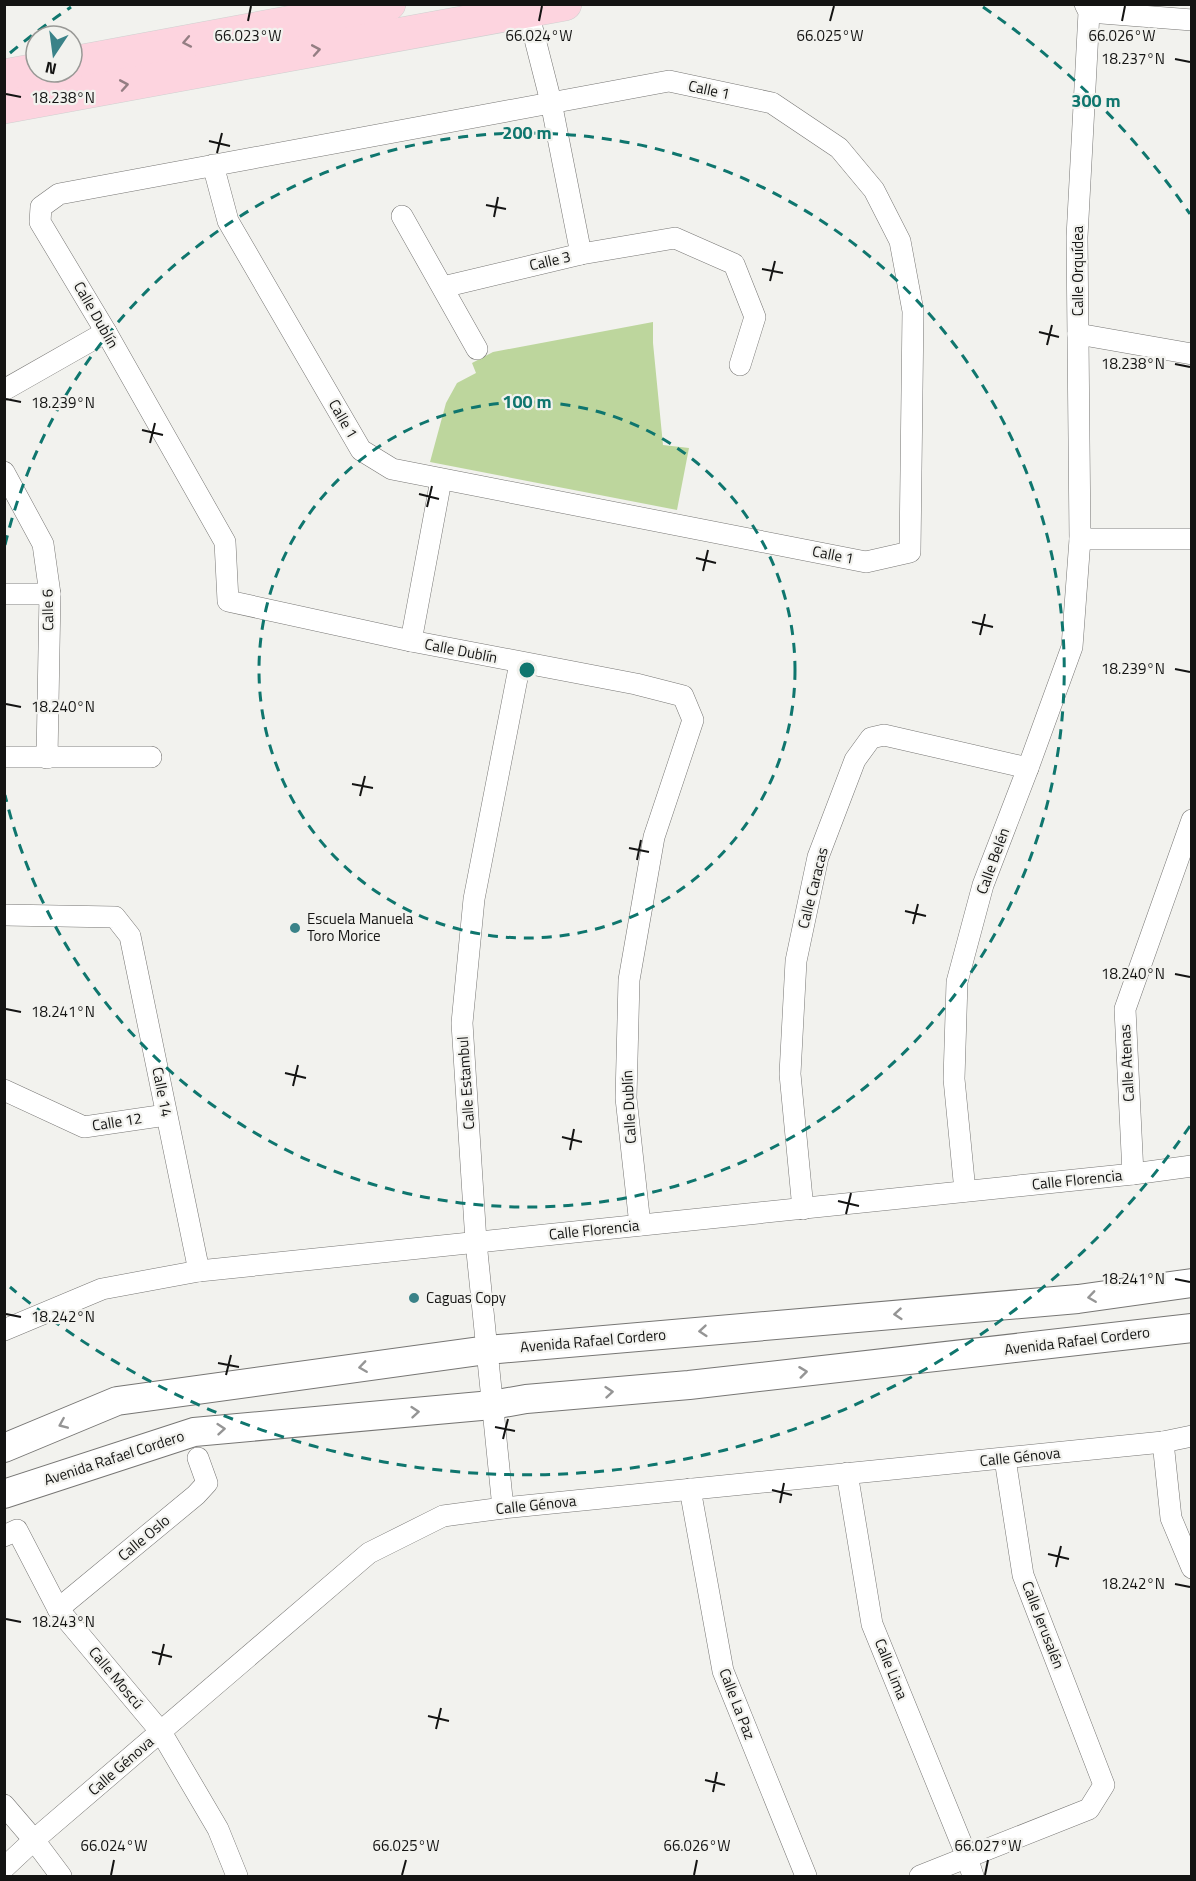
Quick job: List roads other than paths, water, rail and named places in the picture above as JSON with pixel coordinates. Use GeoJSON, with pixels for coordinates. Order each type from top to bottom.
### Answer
{"type":"FeatureCollection","features":[{"type":"Feature","properties":{"kind":"main road"},"geometry":{"type":"LineString","coordinates":[[84,61],[389,4]]}},
{"type":"Feature","properties":{"kind":"main road"},"geometry":{"type":"LineString","coordinates":[[4,107],[527,8],[565,4]]}},
{"type":"Feature","properties":{"kind":"main road"},"geometry":{"type":"LineString","coordinates":[[4,76],[24,72]]}},
{"type":"Feature","properties":{"kind":"main road","name":"Avenida Rafael Cordero"},"geometry":{"type":"LineString","coordinates":[[4,1449],[117,1401],[487,1350],[1078,1299],[1191,1283]]}},
{"type":"Feature","properties":{"kind":"main road","name":"Avenida Rafael Cordero"},"geometry":{"type":"LineString","coordinates":[[4,1494],[194,1432],[492,1406],[526,1399],[689,1385],[1191,1328]]}},
{"type":"Feature","properties":{"kind":"street"},"geometry":{"type":"LineString","coordinates":[[527,8],[551,102],[581,254]]}},
{"type":"Feature","properties":{"kind":"street"},"geometry":{"type":"LineString","coordinates":[[1087,8],[1191,20]]}},
{"type":"Feature","properties":{"kind":"street","name":"Calle Orquídea"},"geometry":{"type":"LineString","coordinates":[[1080,539],[1077,237],[1087,8]]}},
{"type":"Feature","properties":{"kind":"street","name":"Calle 1"},"geometry":{"type":"LineString","coordinates":[[85,189],[213,165],[551,102],[669,81],[772,103],[839,148],[873,190],[900,242],[913,311],[910,552],[866,562],[392,469],[361,450],[228,221],[213,165]]}},
{"type":"Feature","properties":{"kind":"street","name":"Calle Dublín"},"geometry":{"type":"LineString","coordinates":[[85,189],[59,194],[40,207],[40,222],[106,332],[225,542],[228,601],[411,641],[636,684],[682,696],[693,720],[654,837],[629,980],[626,1098],[640,1226]]}},
{"type":"Feature","properties":{"kind":"street"},"geometry":{"type":"LineString","coordinates":[[402,216],[477,349]]}},
{"type":"Feature","properties":{"kind":"street","name":"Calle 3"},"geometry":{"type":"LineString","coordinates":[[443,287],[581,254],[675,238],[734,264],[755,317],[740,365]]}},
{"type":"Feature","properties":{"kind":"street"},"geometry":{"type":"LineString","coordinates":[[4,390],[106,332]]}},
{"type":"Feature","properties":{"kind":"street"},"geometry":{"type":"LineString","coordinates":[[1078,334],[1191,354]]}},
{"type":"Feature","properties":{"kind":"street","name":"Calle 6"},"geometry":{"type":"LineString","coordinates":[[4,472],[43,544],[50,594],[47,758]]}},
{"type":"Feature","properties":{"kind":"street"},"geometry":{"type":"LineString","coordinates":[[411,641],[441,480]]}},
{"type":"Feature","properties":{"kind":"street"},"geometry":{"type":"LineString","coordinates":[[1080,539],[1191,539]]}},
{"type":"Feature","properties":{"kind":"street","name":"Calle Belén"},"geometry":{"type":"LineString","coordinates":[[965,1191],[954,1079],[957,982],[982,885],[1072,647],[1080,539]]}},
{"type":"Feature","properties":{"kind":"street"},"geometry":{"type":"LineString","coordinates":[[4,594],[50,594]]}},
{"type":"Feature","properties":{"kind":"street","name":"Calle Estambul"},"geometry":{"type":"LineString","coordinates":[[503,1508],[476,1242],[462,1023],[474,899],[520,663]]}},
{"type":"Feature","properties":{"kind":"street","name":"Calle Caracas"},"geometry":{"type":"LineString","coordinates":[[802,1209],[790,1074],[796,961],[818,857],[855,760],[871,738],[884,735],[1028,768]]}},
{"type":"Feature","properties":{"kind":"street"},"geometry":{"type":"LineString","coordinates":[[4,757],[151,757]]}},
{"type":"Feature","properties":{"kind":"street","name":"Calle Atenas"},"geometry":{"type":"LineString","coordinates":[[1133,1174],[1125,1009],[1191,820]]}},
{"type":"Feature","properties":{"kind":"street","name":"Calle 14"},"geometry":{"type":"LineString","coordinates":[[4,915],[115,917],[130,936],[199,1271]]}},
{"type":"Feature","properties":{"kind":"street","name":"Calle 12"},"geometry":{"type":"LineString","coordinates":[[4,1090],[84,1127],[166,1115]]}},
{"type":"Feature","properties":{"kind":"street","name":"Calle Florencia"},"geometry":{"type":"LineString","coordinates":[[4,1330],[102,1289],[199,1271],[1133,1174],[1191,1166]]}},
{"type":"Feature","properties":{"kind":"street","name":"Calle Génova"},"geometry":{"type":"LineString","coordinates":[[4,1868],[369,1553],[443,1516],[847,1473],[1005,1459],[1163,1442],[1191,1436]]}},
{"type":"Feature","properties":{"kind":"street"},"geometry":{"type":"LineString","coordinates":[[1163,1442],[1171,1518],[1191,1569]]}},
{"type":"Feature","properties":{"kind":"street","name":"Calle Oslo"},"geometry":{"type":"LineString","coordinates":[[58,1609],[196,1495],[207,1483],[198,1458]]}},
{"type":"Feature","properties":{"kind":"street","name":"Calle Jerusalén"},"geometry":{"type":"LineString","coordinates":[[970,1867],[1089,1809],[1104,1785],[1023,1575],[1005,1459]]}},
{"type":"Feature","properties":{"kind":"street","name":"Calle Lima"},"geometry":{"type":"LineString","coordinates":[[847,1473],[872,1624],[970,1867]]}},
{"type":"Feature","properties":{"kind":"street","name":"Calle La Paz"},"geometry":{"type":"LineString","coordinates":[[690,1489],[723,1671],[806,1876]]}},
{"type":"Feature","properties":{"kind":"street","name":"Calle Moscú"},"geometry":{"type":"LineString","coordinates":[[4,1536],[17,1530],[58,1609],[161,1732],[218,1829],[237,1876]]}},
{"type":"Feature","properties":{"kind":"street"},"geometry":{"type":"LineString","coordinates":[[4,1805],[61,1876]]}},
{"type":"Feature","properties":{"kind":"street"},"geometry":{"type":"LineString","coordinates":[[920,1876],[970,1867]]}},
{"type":"Feature","properties":{"kind":"place","name":"Escuela Manuela Toro Morice"},"geometry":{"type":"Point","coordinates":[295,928]}},
{"type":"Feature","properties":{"kind":"place","name":"Caguas Copy"},"geometry":{"type":"Point","coordinates":[414,1298]}}]}
